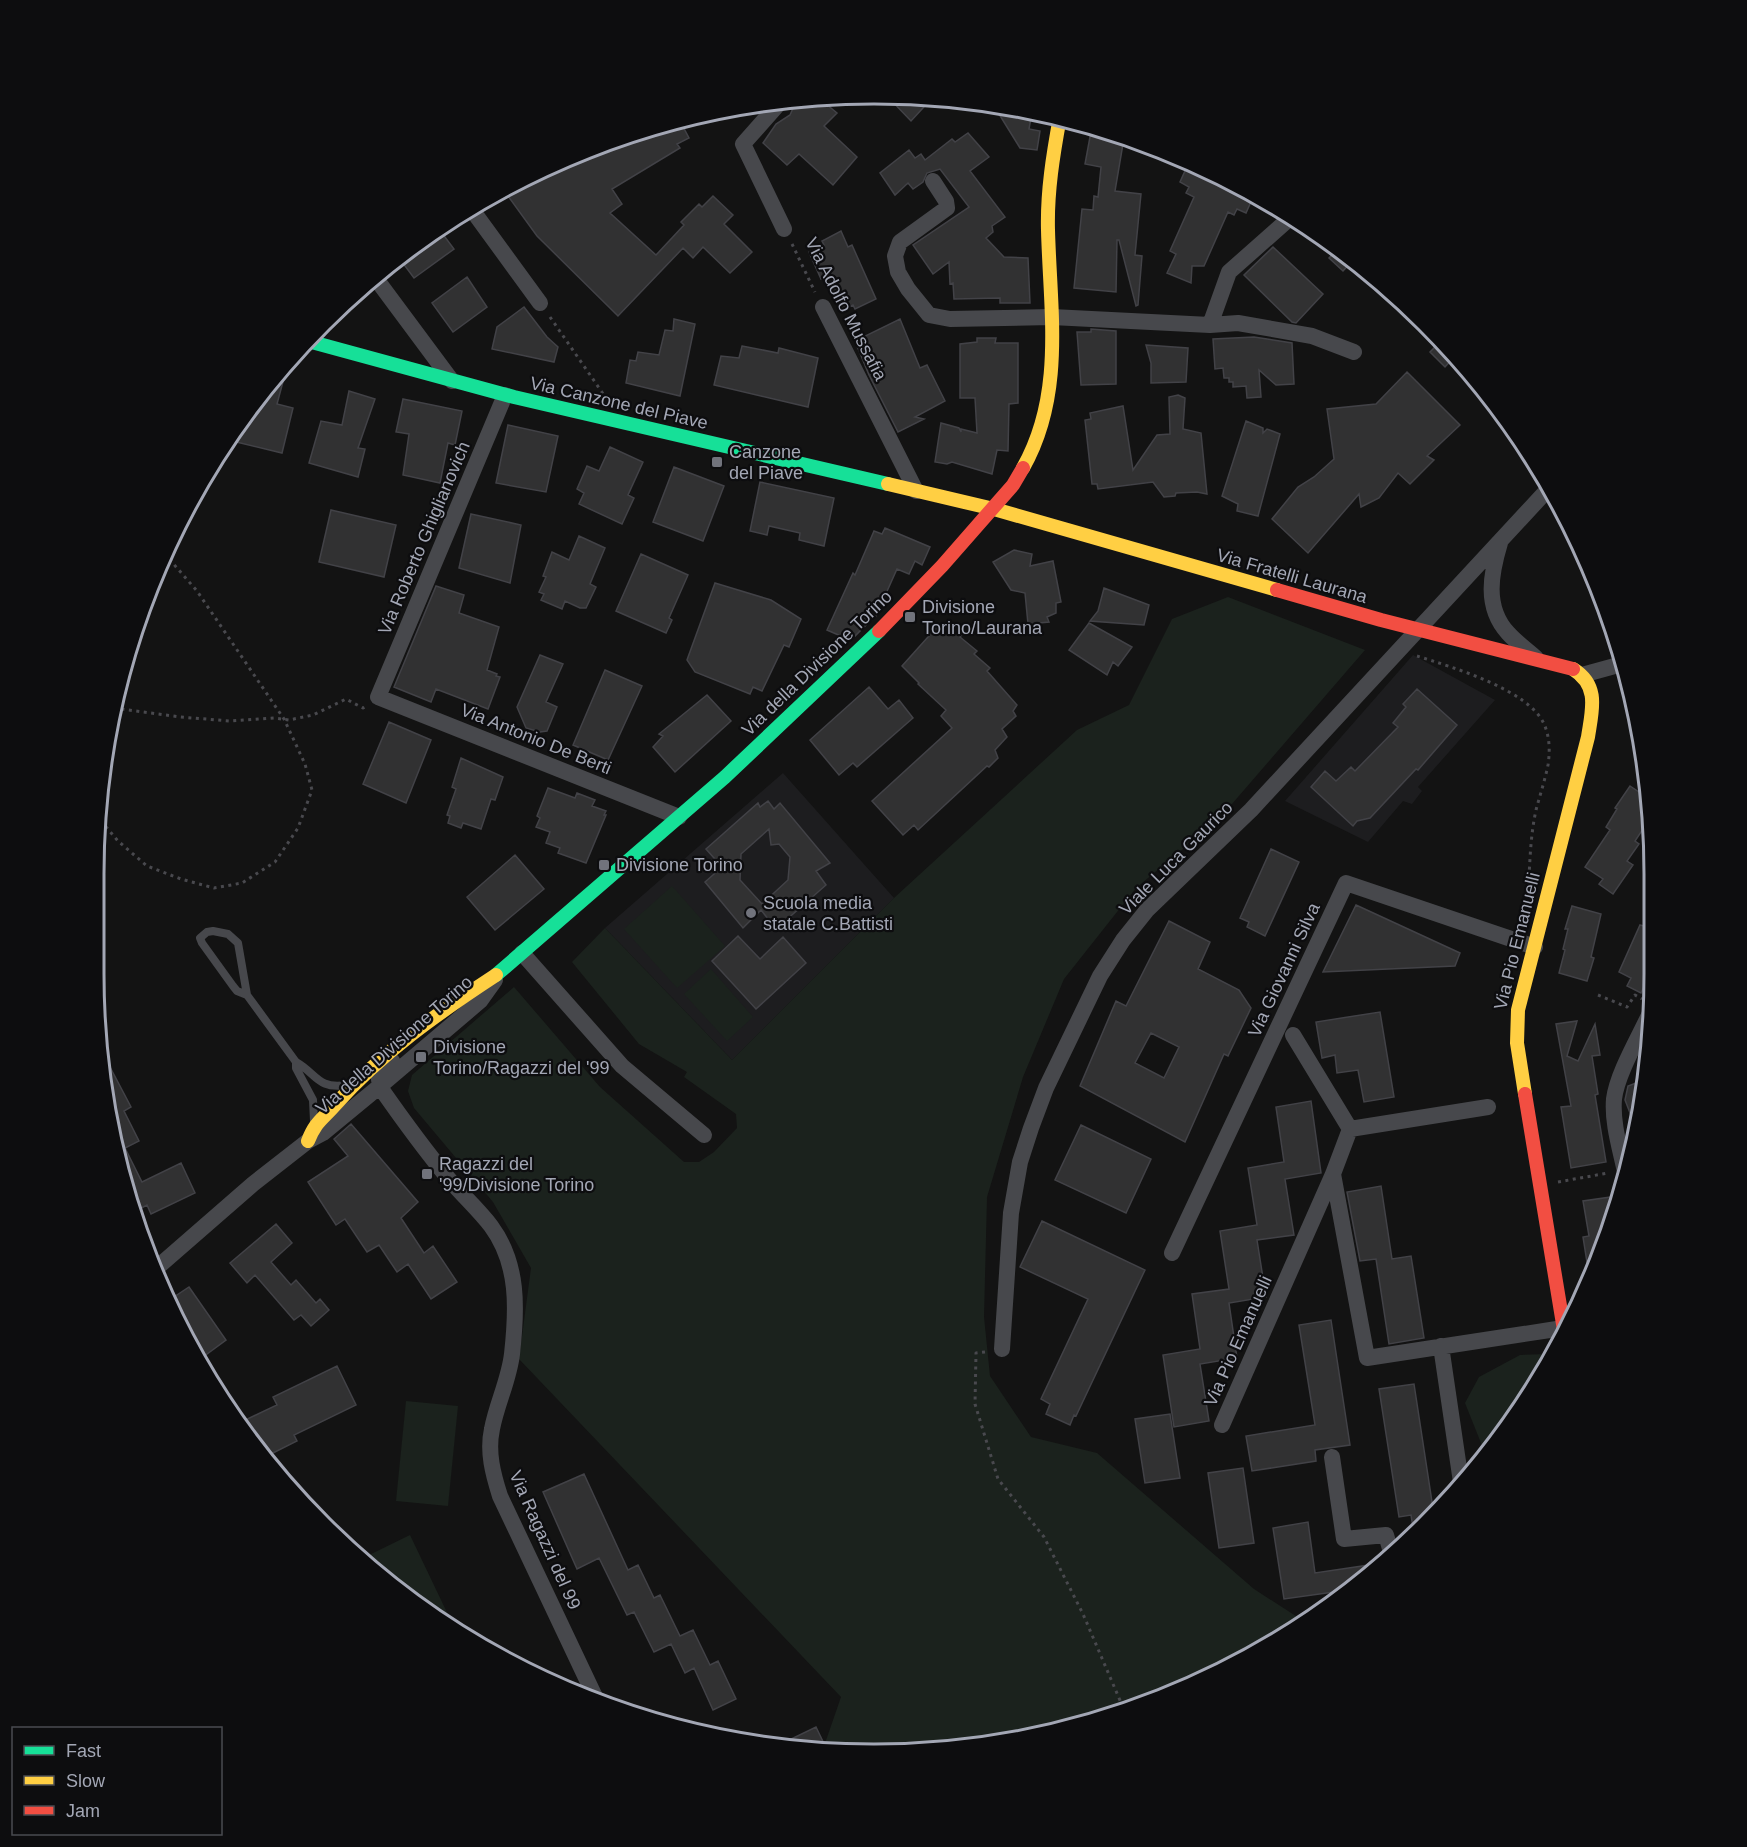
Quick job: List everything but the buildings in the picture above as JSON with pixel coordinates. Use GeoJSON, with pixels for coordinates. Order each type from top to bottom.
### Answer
{"type":"FeatureCollection","features":[{"type":"Feature","properties":{"kind":"street","name":"Via Adolfo Mussafia"},"geometry":{"type":"LineString","coordinates":[[773,110],[743,144],[784,229]]}},
{"type":"Feature","properties":{"kind":"street","name":"Via della Divisione Torino"},"geometry":{"type":"LineString","coordinates":[[308,1141],[314,1125],[328,1113],[357,1080],[443,1010],[501,972],[725,777],[893,618],[994,509],[1022,471],[1041,428],[1053,373],[1048,229],[1049,188],[1058,126]]}},
{"type":"Feature","properties":{"kind":"street"},"geometry":{"type":"LineString","coordinates":[[933,181],[946,201],[947,208],[900,242],[895,256],[898,272],[908,289],[929,315],[950,320],[1052,317],[1210,325],[1238,323],[1312,336],[1354,352]]}},
{"type":"Feature","properties":{"kind":"street"},"geometry":{"type":"LineString","coordinates":[[476,215],[544,309]]}},
{"type":"Feature","properties":{"kind":"street"},"geometry":{"type":"LineString","coordinates":[[1210,325],[1229,272],[1285,223]]}},
{"type":"Feature","properties":{"kind":"street"},"geometry":{"type":"LineString","coordinates":[[380,284],[452,381]]}},
{"type":"Feature","properties":{"kind":"street","name":"Via Adolfo Mussafia"},"geometry":{"type":"LineString","coordinates":[[823,307],[916,491]]}},
{"type":"Feature","properties":{"kind":"street","name":"Via Canzone del Piave"},"geometry":{"type":"LineString","coordinates":[[316,343],[506,395],[994,509]]}},
{"type":"Feature","properties":{"kind":"street","name":"Via Roberto Ghiglianovich"},"geometry":{"type":"LineString","coordinates":[[378,697],[506,395]]}},
{"type":"Feature","properties":{"kind":"street","name":"Viale Luca Gaurico"},"geometry":{"type":"LineString","coordinates":[[1002,1349],[1011,1214],[1020,1162],[1046,1088],[1100,976],[1147,909],[1251,810],[1543,494]]}},
{"type":"Feature","properties":{"kind":"street","name":"Via Fratelli Laurana"},"geometry":{"type":"LineString","coordinates":[[994,509],[1417,630],[1570,668],[1582,675]]}},
{"type":"Feature","properties":{"kind":"street"},"geometry":{"type":"LineString","coordinates":[[1500,540],[1493,568],[1492,604],[1499,621],[1508,634],[1537,659]]}},
{"type":"Feature","properties":{"kind":"street"},"geometry":{"type":"LineString","coordinates":[[1582,675],[1615,666]]}},
{"type":"Feature","properties":{"kind":"street","name":"Via Pio Emanuelli"},"geometry":{"type":"LineString","coordinates":[[1561,1319],[1516,1036],[1518,1010],[1583,761],[1590,726],[1593,697],[1582,675]]}},
{"type":"Feature","properties":{"kind":"street","name":"Via Antonio De Berti"},"geometry":{"type":"LineString","coordinates":[[378,697],[679,817]]}},
{"type":"Feature","properties":{"kind":"street","name":"Via Giovanni Silva"},"geometry":{"type":"LineString","coordinates":[[1172,1253],[1346,883],[1535,947]]}},
{"type":"Feature","properties":{"kind":"street"},"geometry":{"type":"LineString","coordinates":[[522,953],[622,1066],[704,1135]]}},
{"type":"Feature","properties":{"kind":"street","name":"Via della Divisione Torino"},"geometry":{"type":"LineString","coordinates":[[161,1264],[253,1184],[308,1141],[323,1133],[480,1001],[501,972]]}},
{"type":"Feature","properties":{"kind":"street"},"geometry":{"type":"LineString","coordinates":[[380,1086],[378,1075],[433,1024],[443,1010]]}},
{"type":"Feature","properties":{"kind":"street"},"geometry":{"type":"LineString","coordinates":[[1619,1164],[1614,1122],[1614,1098],[1619,1080],[1641,1032]]}},
{"type":"Feature","properties":{"kind":"street"},"geometry":{"type":"LineString","coordinates":[[1293,1035],[1350,1129],[1488,1107]]}},
{"type":"Feature","properties":{"kind":"street","name":"Via Ragazzi del 99"},"geometry":{"type":"LineString","coordinates":[[380,1086],[448,1178],[491,1227],[502,1244],[510,1266],[515,1288],[515,1326],[506,1383],[491,1430],[492,1470],[500,1496],[592,1690]]}},
{"type":"Feature","properties":{"kind":"street","name":"Via Pio Emanuelli"},"geometry":{"type":"LineString","coordinates":[[1222,1425],[1333,1174],[1350,1129]]}},
{"type":"Feature","properties":{"kind":"street","name":"Via Pio Emanuelli"},"geometry":{"type":"LineString","coordinates":[[1333,1174],[1367,1358],[1555,1330]]}},
{"type":"Feature","properties":{"kind":"street"},"geometry":{"type":"LineString","coordinates":[[1441,1346],[1460,1472]]}},
{"type":"Feature","properties":{"kind":"street"},"geometry":{"type":"LineString","coordinates":[[1332,1457],[1344,1539],[1386,1534],[1389,1545]]}},
{"type":"Feature","properties":{"kind":"lane"},"geometry":{"type":"LineString","coordinates":[[247,995],[237,991],[202,943],[200,938],[207,932],[228,934],[238,943],[247,995],[296,1062],[324,1084],[344,1086],[357,1080]]}},
{"type":"Feature","properties":{"kind":"lane"},"geometry":{"type":"LineString","coordinates":[[296,1062],[296,1068],[313,1100],[314,1125]]}},
{"type":"Feature","properties":{"kind":"path","name":"Via Adolfo Mussafia"},"geometry":{"type":"LineString","coordinates":[[784,229],[823,307]]}},
{"type":"Feature","properties":{"kind":"path"},"geometry":{"type":"LineString","coordinates":[[544,309],[622,422]]}},
{"type":"Feature","properties":{"kind":"path"},"geometry":{"type":"LineString","coordinates":[[105,826],[118,841],[147,866],[214,888],[242,883],[275,862],[298,828],[312,790],[305,764],[284,719],[197,591],[170,560]]}},
{"type":"Feature","properties":{"kind":"path"},"geometry":{"type":"LineString","coordinates":[[1398,650],[1478,678],[1512,693],[1529,704],[1544,723],[1549,752],[1545,780],[1533,826],[1528,889]]}},
{"type":"Feature","properties":{"kind":"path"},"geometry":{"type":"LineString","coordinates":[[121,709],[230,721],[284,719],[313,715],[346,699],[358,705]]}},
{"type":"Feature","properties":{"kind":"path"},"geometry":{"type":"LineString","coordinates":[[1598,995],[1627,1007],[1635,995],[1642,998]]}},
{"type":"Feature","properties":{"kind":"path"},"geometry":{"type":"LineString","coordinates":[[1558,1182],[1617,1172]]}},
{"type":"Feature","properties":{"kind":"path"},"geometry":{"type":"LineString","coordinates":[[1002,1349],[976,1353],[975,1404],[998,1479],[1044,1537],[1083,1614],[1121,1703]]}},
{"type":"Feature","properties":{"kind":"shaded area"},"geometry":{"type":"Polygon","coordinates":[[[1228,597],[1365,650],[1219,819],[1136,888],[1064,979],[1023,1077],[987,1197],[984,1317],[990,1376],[1031,1437],[1097,1453],[1254,1589],[1297,1617],[1214,1664],[1168,1685],[1121,1703],[1073,1717],[1024,1729],[974,1737],[874,1744],[825,1742],[841,1697],[519,1359],[531,1268],[493,1202],[414,1108],[408,1091],[412,1075],[514,987],[600,1087],[684,1162],[699,1162],[714,1152],[737,1128],[736,1114],[684,1077],[687,1072],[639,1044],[572,962],[605,928],[732,1060],[894,898],[1077,730],[1129,705],[1172,619],[1228,597]]]}},
{"type":"Feature","properties":{"kind":"shaded area"},"geometry":{"type":"Polygon","coordinates":[[[1413,655],[1495,700],[1418,787],[1422,791],[1412,804],[1403,801],[1368,842],[1285,801],[1413,655]]]}},
{"type":"Feature","properties":{"kind":"shaded area","name":"Scuola media statale C.Battisti"},"geometry":{"type":"Polygon","coordinates":[[[783,773],[894,898],[732,1060],[605,928],[783,773]]]}},
{"type":"Feature","properties":{"kind":"shaded area"},"geometry":{"type":"Polygon","coordinates":[[[672,886],[725,946],[677,988],[624,929],[672,886]]]}},
{"type":"Feature","properties":{"kind":"shaded area"},"geometry":{"type":"Polygon","coordinates":[[[711,969],[753,1017],[727,1041],[684,994],[711,969]]]}},
{"type":"Feature","properties":{"kind":"shaded area"},"geometry":{"type":"Polygon","coordinates":[[[1542,1354],[1514,1401],[1482,1445],[1465,1403],[1479,1377],[1520,1355],[1542,1354]]]}},
{"type":"Feature","properties":{"kind":"shaded area"},"geometry":{"type":"Polygon","coordinates":[[[406,1401],[458,1406],[448,1506],[396,1501],[406,1401]]]}},
{"type":"Feature","properties":{"kind":"shaded area"},"geometry":{"type":"Polygon","coordinates":[[[410,1535],[448,1615],[405,1584],[369,1555],[410,1535]]]}},
{"type":"Feature","properties":{"kind":"traffic: fast"},"geometry":{"type":"LineString","coordinates":[[316,343],[514,397],[888,484]]}},
{"type":"Feature","properties":{"kind":"traffic: fast"},"geometry":{"type":"LineString","coordinates":[[496,975],[725,777],[879,631]]}},
{"type":"Feature","properties":{"kind":"traffic: slow"},"geometry":{"type":"LineString","coordinates":[[1023,468],[1036,440],[1045,411],[1050,382],[1052,321],[1048,202],[1058,126]]}},
{"type":"Feature","properties":{"kind":"traffic: slow"},"geometry":{"type":"LineString","coordinates":[[888,484],[994,509],[1277,590]]}},
{"type":"Feature","properties":{"kind":"traffic: slow"},"geometry":{"type":"LineString","coordinates":[[1525,1094],[1517,1043],[1518,1010],[1588,737],[1591,717],[1591,691],[1582,676],[1573,669]]}},
{"type":"Feature","properties":{"kind":"traffic: slow"},"geometry":{"type":"LineString","coordinates":[[308,1141],[320,1121],[371,1068],[432,1019],[496,975]]}},
{"type":"Feature","properties":{"kind":"traffic: jam"},"geometry":{"type":"LineString","coordinates":[[879,631],[942,566],[1013,485],[1023,468]]}},
{"type":"Feature","properties":{"kind":"traffic: jam"},"geometry":{"type":"LineString","coordinates":[[1277,590],[1381,620],[1573,669]]}},
{"type":"Feature","properties":{"kind":"traffic: jam"},"geometry":{"type":"LineString","coordinates":[[1525,1094],[1562,1318]]}},
{"type":"Feature","properties":{"kind":"place","name":"Canzone del Piave"},"geometry":{"type":"Point","coordinates":[717,462]}},
{"type":"Feature","properties":{"kind":"place","name":"Divisione Torino/Laurana"},"geometry":{"type":"Point","coordinates":[910,617]}},
{"type":"Feature","properties":{"kind":"place","name":"Divisione Torino"},"geometry":{"type":"Point","coordinates":[604,865]}},
{"type":"Feature","properties":{"kind":"place","name":"Scuola media statale C.Battisti"},"geometry":{"type":"Point","coordinates":[751,913]}},
{"type":"Feature","properties":{"kind":"place","name":"Divisione Torino/Ragazzi del '99"},"geometry":{"type":"Point","coordinates":[421,1057]}},
{"type":"Feature","properties":{"kind":"place","name":"Ragazzi del '99/Divisione Torino"},"geometry":{"type":"Point","coordinates":[427,1174]}}]}
